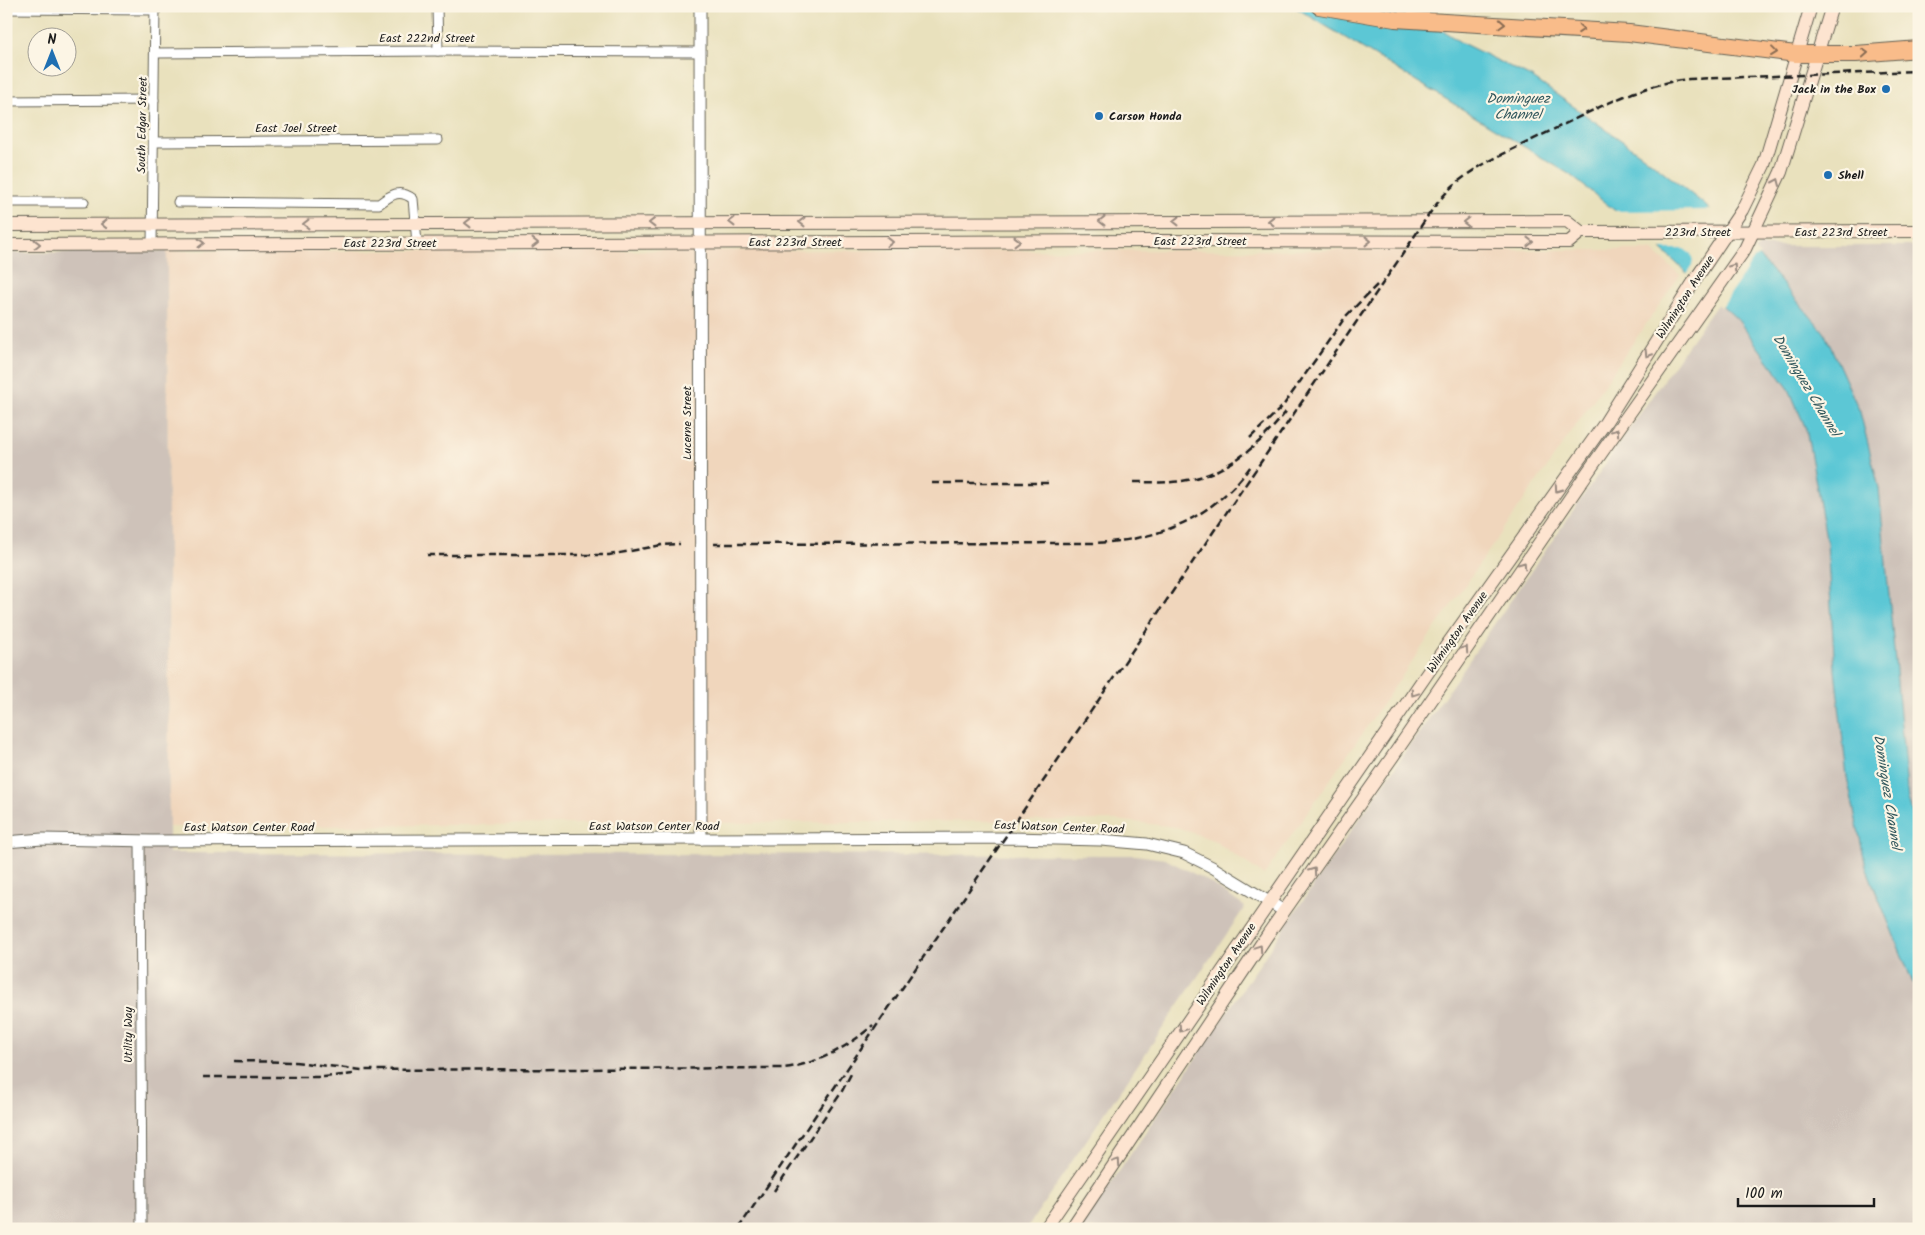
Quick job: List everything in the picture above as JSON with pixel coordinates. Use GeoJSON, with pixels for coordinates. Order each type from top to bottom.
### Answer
{"type":"FeatureCollection","features":[{"type":"Feature","properties":{"kind":"highway"},"geometry":{"type":"LineString","coordinates":[[1320,6],[1394,19],[1472,22],[1630,33],[1796,54],[1816,55],[1919,49]]}},
{"type":"Feature","properties":{"kind":"main road","name":"Wilmington Avenue"},"geometry":{"type":"LineString","coordinates":[[1045,1229],[1268,902],[1315,838],[1482,596],[1605,423],[1693,283],[1742,210],[1764,165],[1812,6]]}},
{"type":"Feature","properties":{"kind":"main road","name":"Wilmington Avenue"},"geometry":{"type":"LineString","coordinates":[[1071,1229],[1284,911],[1393,756],[1495,605],[1758,230],[1781,172],[1832,6]]}},
{"type":"Feature","properties":{"kind":"main road"},"geometry":{"type":"LineString","coordinates":[[1778,116],[1796,123]]}},
{"type":"Feature","properties":{"kind":"main road","name":"East 223rd Street"},"geometry":{"type":"LineString","coordinates":[[6,225],[1567,221],[1581,232],[1633,232]]}},
{"type":"Feature","properties":{"kind":"main road","name":"East 223rd Street"},"geometry":{"type":"LineString","coordinates":[[1758,230],[1919,231]]}},
{"type":"Feature","properties":{"kind":"main road","name":"223rd Street"},"geometry":{"type":"LineString","coordinates":[[1633,232],[1727,233],[1758,230]]}},
{"type":"Feature","properties":{"kind":"main road","name":"East 223rd Street"},"geometry":{"type":"LineString","coordinates":[[6,245],[700,242],[1569,242],[1581,232]]}},
{"type":"Feature","properties":{"kind":"main road"},"geometry":{"type":"LineString","coordinates":[[1482,596],[1495,605]]}},
{"type":"Feature","properties":{"kind":"street"},"geometry":{"type":"LineString","coordinates":[[438,6],[438,51]]}},
{"type":"Feature","properties":{"kind":"street","name":"Lucerne Street"},"geometry":{"type":"LineString","coordinates":[[700,6],[701,839]]}},
{"type":"Feature","properties":{"kind":"street"},"geometry":{"type":"LineString","coordinates":[[6,9],[155,8]]}},
{"type":"Feature","properties":{"kind":"street","name":"South Edgar Street"},"geometry":{"type":"LineString","coordinates":[[152,244],[155,142],[155,8]]}},
{"type":"Feature","properties":{"kind":"street","name":"East 222nd Street"},"geometry":{"type":"LineString","coordinates":[[155,53],[700,52]]}},
{"type":"Feature","properties":{"kind":"street"},"geometry":{"type":"LineString","coordinates":[[6,101],[154,100]]}},
{"type":"Feature","properties":{"kind":"street","name":"East Joel Street"},"geometry":{"type":"LineString","coordinates":[[155,142],[438,140]]}},
{"type":"Feature","properties":{"kind":"street"},"geometry":{"type":"LineString","coordinates":[[178,202],[379,204],[398,193],[406,194],[413,199],[417,243]]}},
{"type":"Feature","properties":{"kind":"street"},"geometry":{"type":"LineString","coordinates":[[6,202],[84,202]]}},
{"type":"Feature","properties":{"kind":"street","name":"East Watson Center Road"},"geometry":{"type":"LineString","coordinates":[[6,842],[42,839],[140,841],[1005,838],[1101,840],[1147,844],[1184,853],[1212,867],[1284,911]]}},
{"type":"Feature","properties":{"kind":"street","name":"Utility Way"},"geometry":{"type":"LineString","coordinates":[[140,841],[142,1229]]}},
{"type":"Feature","properties":{"kind":"shaded area"},"geometry":{"type":"Polygon","coordinates":[[[1759,246],[1919,246],[1919,1229],[1080,1229],[1297,909],[1678,359],[1759,246]]]}},
{"type":"Feature","properties":{"kind":"shaded area"},"geometry":{"type":"Polygon","coordinates":[[[1652,250],[1680,275],[1264,875],[1213,840],[1176,827],[1117,820],[169,827],[167,251],[1652,250]]]}},
{"type":"Feature","properties":{"kind":"shaded area"},"geometry":{"type":"Polygon","coordinates":[[[167,251],[169,853],[1135,855],[1165,859],[1206,880],[1245,907],[1026,1229],[6,1229],[6,253],[167,251]]]}},
{"type":"Feature","properties":{"kind":"water","name":"Dominguez Channel"},"geometry":{"type":"Polygon","coordinates":[[[1293,6],[1406,6],[1460,42],[1533,78],[1645,157],[1705,205],[1763,261],[1824,332],[1860,412],[1879,488],[1908,800],[1919,834],[1919,998],[1866,867],[1847,777],[1835,670],[1827,543],[1806,429],[1789,389],[1738,320],[1648,237],[1569,174],[1293,6]]]}},
{"type":"Feature","properties":{"kind":"pier"},"geometry":{"type":"Polygon","coordinates":[[[1714,210],[1760,255],[1754,259],[1721,308],[1686,275],[1693,261],[1691,254],[1684,249],[1657,249],[1611,211],[1714,210]]]}},
{"type":"Feature","properties":{"kind":"railway"},"geometry":{"type":"LineString","coordinates":[[738,1229],[1426,218],[1454,185],[1474,170],[1496,158],[1594,109],[1650,87],[1669,82],[1689,79],[1919,71]]}},
{"type":"Feature","properties":{"kind":"railway"},"geometry":{"type":"LineString","coordinates":[[1250,438],[1283,406],[1346,316],[1377,285]]}},
{"type":"Feature","properties":{"kind":"railway"},"geometry":{"type":"LineString","coordinates":[[1134,482],[1185,481],[1220,469],[1258,443],[1288,409]]}},
{"type":"Feature","properties":{"kind":"railway"},"geometry":{"type":"LineString","coordinates":[[714,544],[1113,542],[1159,532],[1200,514],[1218,501],[1251,466]]}},
{"type":"Feature","properties":{"kind":"railway"},"geometry":{"type":"LineString","coordinates":[[932,483],[1049,483]]}},
{"type":"Feature","properties":{"kind":"railway"},"geometry":{"type":"LineString","coordinates":[[427,555],[609,555],[662,545],[680,544]]}},
{"type":"Feature","properties":{"kind":"railway"},"geometry":{"type":"LineString","coordinates":[[234,1061],[295,1062],[362,1070],[782,1068],[807,1063],[830,1054],[853,1041],[873,1025]]}},
{"type":"Feature","properties":{"kind":"railway"},"geometry":{"type":"LineString","coordinates":[[203,1077],[324,1077],[353,1074]]}},
{"type":"Feature","properties":{"kind":"railway"},"geometry":{"type":"LineString","coordinates":[[774,1191],[841,1093],[851,1074]]}},
{"type":"Feature","properties":{"kind":"place","name":"Jack in the Box"},"geometry":{"type":"Point","coordinates":[1886,89]}},
{"type":"Feature","properties":{"kind":"place","name":"Carson Honda"},"geometry":{"type":"Point","coordinates":[1099,116]}},
{"type":"Feature","properties":{"kind":"place","name":"Shell"},"geometry":{"type":"Point","coordinates":[1828,175]}}]}
